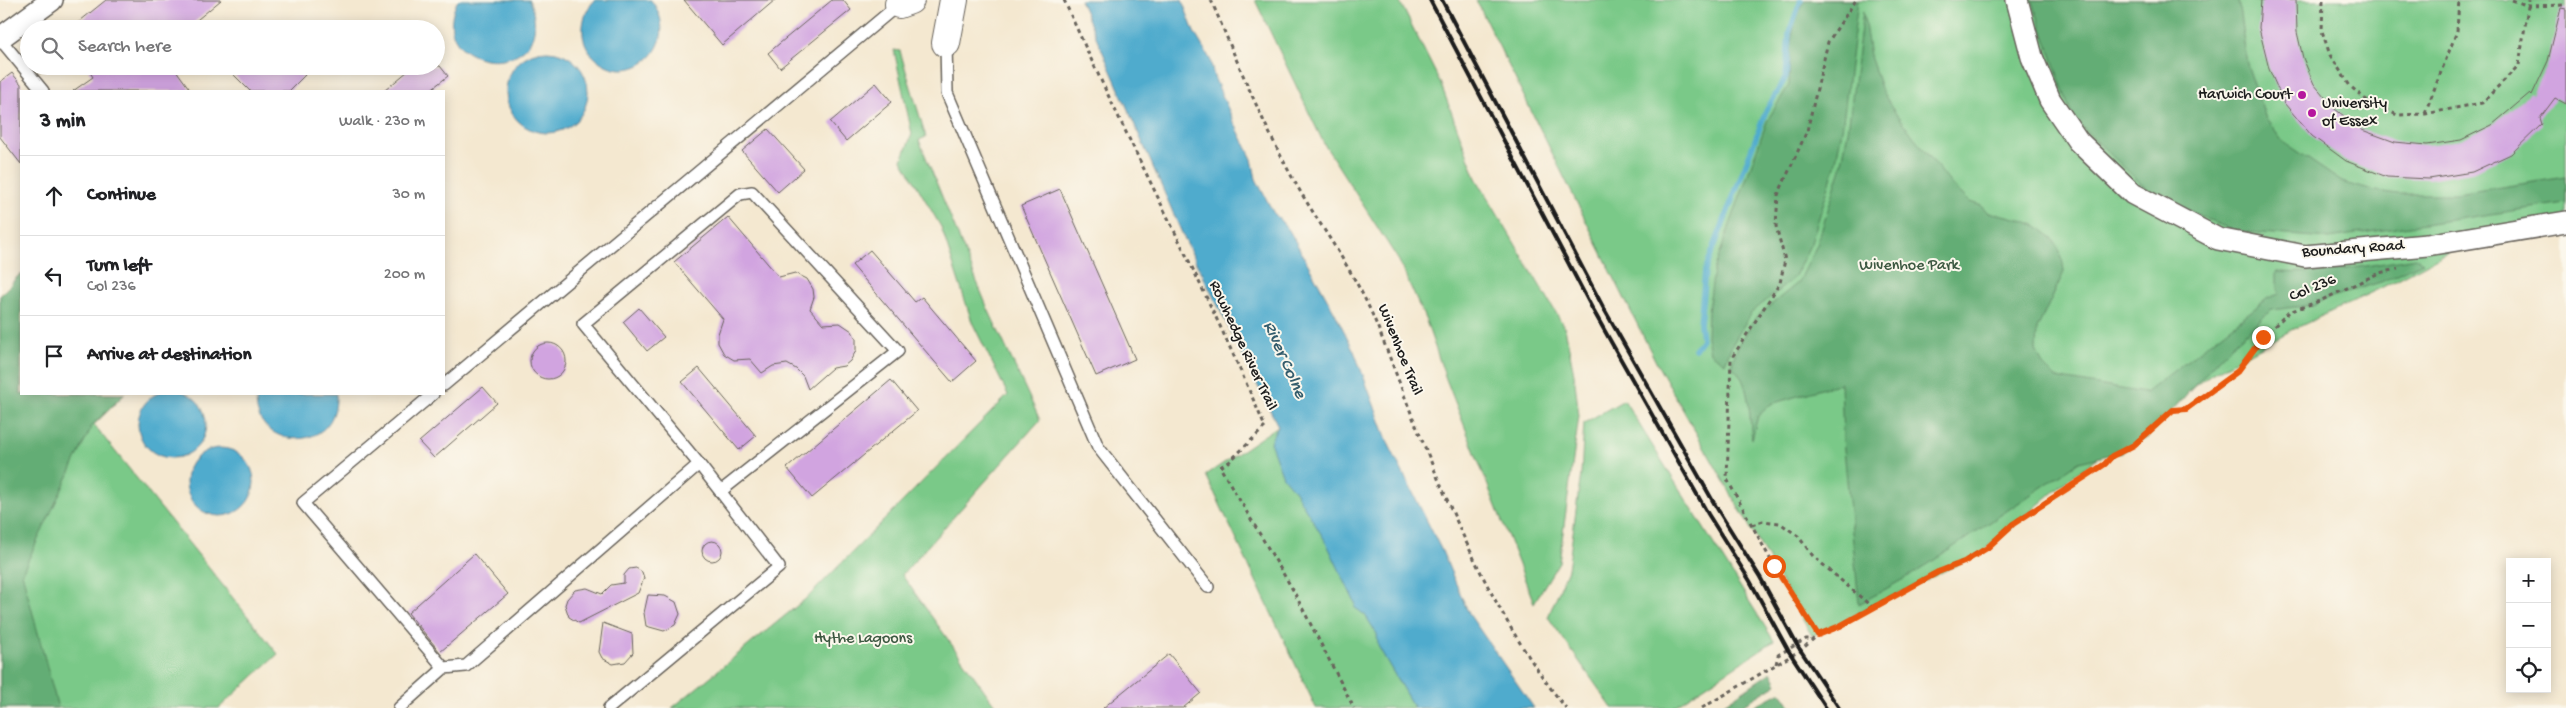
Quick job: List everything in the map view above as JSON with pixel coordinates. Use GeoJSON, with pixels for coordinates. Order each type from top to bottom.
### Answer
{"type":"FeatureCollection","features":[{"type":"Feature","properties":{"kind":"street"},"geometry":{"type":"LineString","coordinates":[[25,20],[52,0]]}},
{"type":"Feature","properties":{"kind":"street"},"geometry":{"type":"LineString","coordinates":[[946,43],[954,0]]}},
{"type":"Feature","properties":{"kind":"street","name":"Boundary Road"},"geometry":{"type":"LineString","coordinates":[[2017,0],[2032,57],[2050,100],[2078,141],[2133,194],[2218,239],[2305,256],[2427,245],[2566,222]]}},
{"type":"Feature","properties":{"kind":"street"},"geometry":{"type":"LineString","coordinates":[[0,38],[20,23]]}},
{"type":"Feature","properties":{"kind":"lane"},"geometry":{"type":"LineString","coordinates":[[445,384],[904,2]]}},
{"type":"Feature","properties":{"kind":"lane"},"geometry":{"type":"LineString","coordinates":[[0,38],[20,63]]}},
{"type":"Feature","properties":{"kind":"lane"},"geometry":{"type":"LineString","coordinates":[[946,43],[947,93],[1098,447],[1208,587]]}},
{"type":"Feature","properties":{"kind":"lane"},"geometry":{"type":"LineString","coordinates":[[29,75],[41,90]]}},
{"type":"Feature","properties":{"kind":"lane"},"geometry":{"type":"LineString","coordinates":[[608,708],[779,567],[700,464],[582,324],[740,194],[752,192],[898,351],[721,491]]}},
{"type":"Feature","properties":{"kind":"lane"},"geometry":{"type":"LineString","coordinates":[[432,395],[303,503],[444,668]]}},
{"type":"Feature","properties":{"kind":"lane"},"geometry":{"type":"LineString","coordinates":[[399,708],[444,668],[466,666],[700,464]]}},
{"type":"Feature","properties":{"kind":"path","name":"Rowhedge River Trail"},"geometry":{"type":"LineString","coordinates":[[1064,0],[1096,73],[1234,355],[1265,427],[1229,462],[1220,467],[1293,590],[1354,708]]}},
{"type":"Feature","properties":{"kind":"path","name":"Wivenhoe Trail"},"geometry":{"type":"LineString","coordinates":[[1211,0],[1284,162],[1346,262],[1373,316],[1415,424],[1480,570],[1501,612],[1525,651],[1566,708]]}},
{"type":"Feature","properties":{"kind":"path"},"geometry":{"type":"LineString","coordinates":[[1818,635],[1774,566],[1726,479],[1731,359],[1780,283],[1785,260],[1776,226],[1778,195],[1807,131],[1828,42],[1856,0]]}},
{"type":"Feature","properties":{"kind":"path"},"geometry":{"type":"LineString","coordinates":[[2323,0],[2322,30],[2330,55],[2350,86],[2365,99],[2398,115],[2425,114],[2482,103],[2519,65],[2529,0]]}},
{"type":"Feature","properties":{"kind":"path"},"geometry":{"type":"LineString","coordinates":[[2425,114],[2457,31],[2459,0]]}},
{"type":"Feature","properties":{"kind":"path"},"geometry":{"type":"LineString","coordinates":[[2512,0],[2529,6],[2566,5]]}},
{"type":"Feature","properties":{"kind":"path","name":"Col 236"},"geometry":{"type":"LineString","coordinates":[[1776,664],[1801,650],[1818,635],[1840,626],[1872,607],[1938,572],[1964,562],[1987,548],[2013,524],[2105,464],[2112,456],[2134,445],[2173,410],[2186,409],[2202,396],[2210,393],[2238,371],[2263,337],[2289,312],[2322,300],[2379,274],[2406,266]]}},
{"type":"Feature","properties":{"kind":"path"},"geometry":{"type":"LineString","coordinates":[[1752,525],[1763,521],[1780,523],[1798,536],[1813,556],[1872,607]]}},
{"type":"Feature","properties":{"kind":"path"},"geometry":{"type":"LineString","coordinates":[[1702,708],[1776,664],[1778,655],[1806,639],[1813,639]]}},
{"type":"Feature","properties":{"kind":"green space"},"geometry":{"type":"Polygon","coordinates":[[[1255,0],[1399,0],[1440,82],[1476,178],[1565,328],[1574,374],[1579,416],[1559,562],[1534,603],[1446,379],[1426,321],[1399,261],[1324,144],[1255,0]]]}},
{"type":"Feature","properties":{"kind":"green space","name":"Wivenhoe Park"},"geometry":{"type":"Polygon","coordinates":[[[1476,0],[2566,0],[2566,222],[2478,236],[2381,288],[2288,332],[2211,374],[2065,482],[1983,552],[1812,636],[1658,366],[1476,0]]]}},
{"type":"Feature","properties":{"kind":"green space"},"geometry":{"type":"Polygon","coordinates":[[[1805,0],[1858,0],[1842,130],[1835,166],[1811,243],[1794,278],[1751,313],[1732,345],[1725,363],[1710,353],[1707,337],[1708,311],[1714,270],[1767,121],[1789,85],[1790,48],[1795,21],[1805,0]]]}},
{"type":"Feature","properties":{"kind":"green space"},"geometry":{"type":"Polygon","coordinates":[[[2032,0],[2238,0],[2247,64],[2266,119],[2283,142],[2342,182],[2370,190],[2398,194],[2456,194],[2566,177],[2566,203],[2329,238],[2234,231],[2152,194],[2073,119],[2032,0]]]}},
{"type":"Feature","properties":{"kind":"green space"},"geometry":{"type":"Polygon","coordinates":[[[1863,11],[1870,56],[1882,91],[1896,114],[1951,184],[1970,202],[1982,206],[1987,212],[2015,218],[2039,227],[2056,244],[2064,272],[2037,329],[2036,350],[2043,365],[2056,378],[2145,393],[2268,298],[2279,294],[2276,272],[2329,271],[2416,258],[2423,262],[2381,282],[2322,300],[2313,305],[2271,310],[2227,350],[2147,438],[2122,452],[2079,462],[1918,571],[1859,604],[1843,439],[1841,383],[1771,404],[1758,416],[1752,439],[1746,389],[1738,372],[1731,366],[1737,348],[1756,317],[1799,282],[1817,245],[1841,168],[1848,131],[1863,11]]]}},
{"type":"Feature","properties":{"kind":"green space","name":"Hythe Lagoons"},"geometry":{"type":"Polygon","coordinates":[[[894,50],[900,51],[926,137],[919,140],[988,309],[1040,420],[902,575],[997,708],[672,708],[809,596],[1008,395],[972,322],[941,227],[902,160],[912,134],[894,50]]]}},
{"type":"Feature","properties":{"kind":"green space"},"geometry":{"type":"Polygon","coordinates":[[[20,274],[20,395],[124,395],[94,425],[278,654],[219,708],[0,708],[0,296],[20,274]]]}},
{"type":"Feature","properties":{"kind":"green space"},"geometry":{"type":"Polygon","coordinates":[[[20,274],[20,395],[124,395],[93,424],[22,573],[58,708],[0,708],[0,296],[20,274]]]}},
{"type":"Feature","properties":{"kind":"green space"},"geometry":{"type":"Polygon","coordinates":[[[1624,400],[1774,641],[1672,708],[1612,708],[1548,617],[1568,569],[1581,474],[1584,423],[1624,400]]]}},
{"type":"Feature","properties":{"kind":"green space"},"geometry":{"type":"Polygon","coordinates":[[[1278,426],[1456,708],[1316,708],[1206,475],[1278,426]]]}},
{"type":"Feature","properties":{"kind":"green space"},"geometry":{"type":"Polygon","coordinates":[[[1771,672],[1777,684],[1738,708],[1718,708],[1771,672]]]}},
{"type":"Feature","properties":{"kind":"green space"},"geometry":{"type":"Polygon","coordinates":[[[1781,692],[1792,708],[1751,708],[1781,692]]]}},
{"type":"Feature","properties":{"kind":"water"},"geometry":{"type":"Polygon","coordinates":[[[458,0],[529,0],[534,27],[527,46],[512,57],[492,60],[473,55],[458,43],[452,25],[458,0]]]}},
{"type":"Feature","properties":{"kind":"water"},"geometry":{"type":"Polygon","coordinates":[[[595,0],[651,0],[660,17],[662,33],[658,47],[649,58],[637,66],[623,69],[608,66],[593,56],[585,44],[583,30],[587,12],[595,0]]]}},
{"type":"Feature","properties":{"kind":"water","name":"River Colne"},"geometry":{"type":"Polygon","coordinates":[[[1080,0],[1182,0],[1194,32],[1210,59],[1214,77],[1252,159],[1256,179],[1273,212],[1289,230],[1354,351],[1389,445],[1442,551],[1469,614],[1534,708],[1414,708],[1378,646],[1377,634],[1365,615],[1354,607],[1356,605],[1326,542],[1294,490],[1283,477],[1270,442],[1278,426],[1185,240],[1080,0]]]}},
{"type":"Feature","properties":{"kind":"water"},"geometry":{"type":"Polygon","coordinates":[[[539,51],[555,51],[570,58],[581,69],[588,84],[585,108],[576,121],[555,133],[539,133],[524,126],[513,115],[506,100],[506,84],[513,69],[524,58],[539,51]]]}},
{"type":"Feature","properties":{"kind":"water"},"geometry":{"type":"Polygon","coordinates":[[[155,395],[189,395],[200,405],[205,417],[205,431],[200,443],[191,452],[179,457],[165,457],[153,452],[144,443],[139,431],[138,424],[141,411],[148,400],[155,395]]]}},
{"type":"Feature","properties":{"kind":"water"},"geometry":{"type":"Polygon","coordinates":[[[257,395],[336,395],[333,415],[324,429],[310,437],[294,439],[278,435],[266,426],[258,412],[257,395]]]}},
{"type":"Feature","properties":{"kind":"water"},"geometry":{"type":"Polygon","coordinates":[[[220,448],[233,451],[244,458],[251,469],[254,482],[251,495],[244,506],[233,513],[220,516],[207,513],[196,506],[189,495],[186,482],[189,469],[196,458],[207,451],[220,448]]]}},
{"type":"Feature","properties":{"kind":"building"},"geometry":{"type":"Polygon","coordinates":[[[106,0],[221,0],[197,20],[81,20],[106,0]]]}},
{"type":"Feature","properties":{"kind":"building"},"geometry":{"type":"Polygon","coordinates":[[[684,0],[775,0],[722,45],[684,0]]]}},
{"type":"Feature","properties":{"kind":"building"},"geometry":{"type":"Polygon","coordinates":[[[832,0],[843,0],[851,10],[780,68],[768,53],[832,0]]]}},
{"type":"Feature","properties":{"kind":"building","name":"Harwich Court"},"geometry":{"type":"Polygon","coordinates":[[[2261,0],[2296,0],[2297,32],[2303,58],[2314,84],[2335,109],[2362,130],[2395,142],[2427,145],[2461,140],[2492,125],[2530,93],[2532,95],[2548,61],[2561,8],[2566,9],[2566,104],[2555,98],[2540,118],[2542,124],[2511,154],[2472,172],[2429,179],[2387,177],[2346,161],[2312,136],[2284,103],[2269,69],[2259,28],[2261,0]]]}},
{"type":"Feature","properties":{"kind":"building"},"geometry":{"type":"Polygon","coordinates":[[[445,72],[448,76],[430,90],[385,90],[403,75],[445,75],[445,72]]]}},
{"type":"Feature","properties":{"kind":"building"},"geometry":{"type":"Polygon","coordinates":[[[12,73],[21,84],[20,163],[0,137],[0,82],[12,73]]]}},
{"type":"Feature","properties":{"kind":"building"},"geometry":{"type":"Polygon","coordinates":[[[92,75],[179,75],[190,90],[74,90],[93,77],[92,75]]]}},
{"type":"Feature","properties":{"kind":"building"},"geometry":{"type":"Polygon","coordinates":[[[234,75],[305,75],[290,90],[249,90],[234,75]]]}},
{"type":"Feature","properties":{"kind":"building"},"geometry":{"type":"Polygon","coordinates":[[[876,83],[892,102],[846,141],[830,122],[876,83]]]}},
{"type":"Feature","properties":{"kind":"building"},"geometry":{"type":"Polygon","coordinates":[[[768,129],[804,169],[778,192],[742,151],[768,129]]]}},
{"type":"Feature","properties":{"kind":"building"},"geometry":{"type":"Polygon","coordinates":[[[1060,189],[1135,359],[1096,376],[1021,206],[1060,189]]]}},
{"type":"Feature","properties":{"kind":"building"},"geometry":{"type":"Polygon","coordinates":[[[728,217],[779,277],[795,273],[807,279],[813,289],[814,297],[810,309],[823,324],[840,323],[852,331],[856,339],[856,351],[850,361],[844,366],[832,368],[808,389],[803,376],[787,364],[773,366],[762,373],[750,359],[734,360],[724,354],[718,343],[718,334],[723,319],[674,262],[728,217]]]}},
{"type":"Feature","properties":{"kind":"building"},"geometry":{"type":"Polygon","coordinates":[[[870,250],[915,302],[922,297],[976,361],[952,382],[852,265],[870,250]]]}},
{"type":"Feature","properties":{"kind":"building"},"geometry":{"type":"Polygon","coordinates":[[[639,308],[664,337],[647,351],[623,322],[639,308]]]}},
{"type":"Feature","properties":{"kind":"building"},"geometry":{"type":"Polygon","coordinates":[[[548,343],[555,344],[561,348],[565,354],[565,368],[561,374],[555,378],[548,379],[541,378],[535,374],[531,368],[530,361],[531,354],[535,348],[541,344],[548,343]]]}},
{"type":"Feature","properties":{"kind":"building"},"geometry":{"type":"Polygon","coordinates":[[[699,368],[756,436],[739,450],[682,382],[699,368]]]}},
{"type":"Feature","properties":{"kind":"building"},"geometry":{"type":"Polygon","coordinates":[[[891,380],[917,411],[812,498],[787,468],[891,380]]]}},
{"type":"Feature","properties":{"kind":"building"},"geometry":{"type":"Polygon","coordinates":[[[483,387],[497,403],[434,458],[419,442],[483,387]]]}},
{"type":"Feature","properties":{"kind":"building"},"geometry":{"type":"Polygon","coordinates":[[[712,541],[719,544],[722,551],[719,558],[712,561],[705,558],[702,551],[705,544],[712,541]]]}},
{"type":"Feature","properties":{"kind":"building"},"geometry":{"type":"Polygon","coordinates":[[[474,554],[508,594],[440,652],[408,613],[474,554]]]}},
{"type":"Feature","properties":{"kind":"building"},"geometry":{"type":"Polygon","coordinates":[[[636,568],[642,572],[644,578],[638,593],[579,623],[569,617],[565,605],[567,599],[575,590],[587,588],[602,594],[611,585],[624,583],[624,575],[629,569],[636,568]]]}},
{"type":"Feature","properties":{"kind":"building"},"geometry":{"type":"Polygon","coordinates":[[[648,595],[665,596],[676,602],[680,614],[675,625],[664,631],[646,626],[644,613],[648,595]]]}},
{"type":"Feature","properties":{"kind":"building"},"geometry":{"type":"Polygon","coordinates":[[[603,623],[632,634],[633,653],[625,662],[613,664],[602,658],[599,652],[603,623]]]}},
{"type":"Feature","properties":{"kind":"building"},"geometry":{"type":"Polygon","coordinates":[[[1169,654],[1201,693],[1183,708],[1103,708],[1169,654]]]}},
{"type":"Feature","properties":{"kind":"waterway"},"geometry":{"type":"LineString","coordinates":[[1695,349],[1702,339],[1700,324],[1705,271],[1766,111],[1786,77],[1789,33],[1801,0]]}},
{"type":"Feature","properties":{"kind":"railway"},"geometry":{"type":"LineString","coordinates":[[1430,0],[1593,310],[1708,514],[1750,581],[1788,650],[1826,708]]}},
{"type":"Feature","properties":{"kind":"railway"},"geometry":{"type":"LineString","coordinates":[[1442,0],[1603,307],[1718,510],[1760,577],[1797,645],[1839,708]]}},
{"type":"Feature","properties":{"kind":"place","name":"Harwich Court"},"geometry":{"type":"Point","coordinates":[2302,95]}},
{"type":"Feature","properties":{"kind":"place","name":"University of Essex"},"geometry":{"type":"Point","coordinates":[2312,113]}},
{"type":"Feature","properties":{"kind":"route"},"geometry":{"type":"LineString","coordinates":[[1774,566],[1818,635],[1840,626],[1853,617],[1938,572],[1964,562],[1987,548],[2013,524],[2105,464],[2112,456],[2134,445],[2173,410],[2186,409],[2202,396],[2210,393],[2238,371],[2263,337]]}}]}
